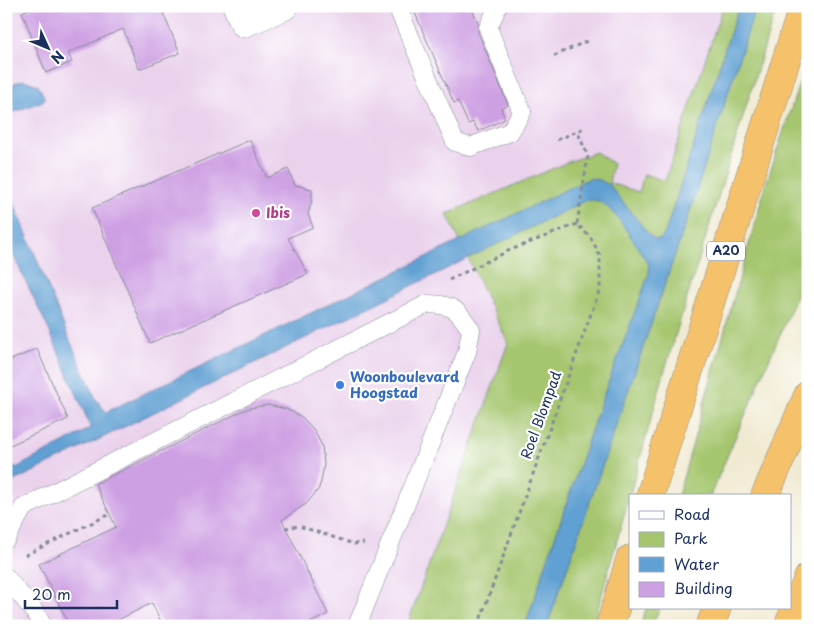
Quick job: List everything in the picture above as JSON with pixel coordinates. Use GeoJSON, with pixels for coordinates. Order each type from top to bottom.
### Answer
{"type":"FeatureCollection","features":[{"type":"Feature","properties":{"kind":"highway","name":"A20"},"geometry":{"type":"LineString","coordinates":[[651,494],[803,6]]}},
{"type":"Feature","properties":{"kind":"highway"},"geometry":{"type":"LineString","coordinates":[[766,494],[808,395]]}},
{"type":"Feature","properties":{"kind":"highway"},"geometry":{"type":"LineString","coordinates":[[610,626],[629,562]]}},
{"type":"Feature","properties":{"kind":"highway"},"geometry":{"type":"LineString","coordinates":[[788,626],[808,578]]}},
{"type":"Feature","properties":{"kind":"highway"},"geometry":{"type":"LineString","coordinates":[[710,626],[716,610]]}},
{"type":"Feature","properties":{"kind":"street"},"geometry":{"type":"LineString","coordinates":[[237,6],[244,23],[284,6]]}},
{"type":"Feature","properties":{"kind":"lane"},"geometry":{"type":"LineString","coordinates":[[397,6],[455,142],[470,147],[510,132],[522,112],[488,28],[498,6]]}},
{"type":"Feature","properties":{"kind":"lane"},"geometry":{"type":"LineString","coordinates":[[6,540],[23,508],[427,304],[444,304],[457,310],[471,330],[467,352],[357,626]]}},
{"type":"Feature","properties":{"kind":"lane"},"geometry":{"type":"LineString","coordinates":[[6,577],[34,611],[43,626]]}},
{"type":"Feature","properties":{"kind":"path"},"geometry":{"type":"LineString","coordinates":[[554,56],[587,41]]}},
{"type":"Feature","properties":{"kind":"path"},"geometry":{"type":"LineString","coordinates":[[557,140],[586,127]]}},
{"type":"Feature","properties":{"kind":"path","name":"Roel Blompad"},"geometry":{"type":"LineString","coordinates":[[478,626],[600,289],[600,256],[591,238],[577,224],[588,156],[577,131]]}},
{"type":"Feature","properties":{"kind":"path"},"geometry":{"type":"LineString","coordinates":[[24,556],[110,514]]}},
{"type":"Feature","properties":{"kind":"path"},"geometry":{"type":"LineString","coordinates":[[285,528],[299,526],[354,544],[392,538]]}},
{"type":"Feature","properties":{"kind":"shaded area"},"geometry":{"type":"Polygon","coordinates":[[[6,6],[723,6],[665,181],[639,192],[608,183],[447,214],[508,343],[407,626],[6,626],[6,6]]]}},
{"type":"Feature","properties":{"kind":"green space"},"geometry":{"type":"Polygon","coordinates":[[[723,6],[739,6],[665,233],[600,405],[525,626],[407,626],[508,343],[447,214],[568,162],[596,152],[613,164],[609,183],[639,192],[644,174],[665,181],[723,6]]]}},
{"type":"Feature","properties":{"kind":"green space"},"geometry":{"type":"Polygon","coordinates":[[[756,6],[777,6],[666,366],[593,626],[547,626],[690,211],[756,6]]]}},
{"type":"Feature","properties":{"kind":"green space"},"geometry":{"type":"Polygon","coordinates":[[[808,57],[808,270],[711,494],[679,494],[766,184],[808,57]]]}},
{"type":"Feature","properties":{"kind":"green space"},"geometry":{"type":"Polygon","coordinates":[[[645,610],[659,610],[652,626],[641,626],[645,610]]]}},
{"type":"Feature","properties":{"kind":"water"},"geometry":{"type":"Polygon","coordinates":[[[739,6],[756,6],[690,211],[547,626],[525,626],[600,405],[649,274],[649,265],[622,223],[609,209],[597,201],[587,200],[6,485],[6,469],[14,466],[16,468],[91,428],[49,330],[6,240],[6,183],[68,336],[96,399],[106,412],[590,178],[600,180],[609,185],[648,233],[654,239],[661,239],[665,233],[739,6]]]}},
{"type":"Feature","properties":{"kind":"water"},"geometry":{"type":"Polygon","coordinates":[[[24,80],[38,85],[45,98],[43,101],[6,115],[6,86],[24,80]]]}},
{"type":"Feature","properties":{"kind":"building"},"geometry":{"type":"Polygon","coordinates":[[[36,6],[178,6],[163,13],[180,53],[139,69],[123,29],[68,53],[72,62],[46,73],[22,12],[36,6]]]}},
{"type":"Feature","properties":{"kind":"building"},"geometry":{"type":"Polygon","coordinates":[[[412,6],[471,6],[478,23],[478,32],[508,105],[501,108],[505,119],[478,131],[473,122],[468,124],[458,101],[454,103],[412,6]]]}},
{"type":"Feature","properties":{"kind":"building"},"geometry":{"type":"Polygon","coordinates":[[[250,140],[267,178],[288,169],[295,185],[312,189],[312,200],[308,214],[313,227],[288,238],[308,274],[150,343],[92,208],[250,140]]]}},
{"type":"Feature","properties":{"kind":"building"},"geometry":{"type":"Polygon","coordinates":[[[37,349],[68,419],[6,447],[6,362],[37,349]]]}},
{"type":"Feature","properties":{"kind":"building"},"geometry":{"type":"Polygon","coordinates":[[[268,405],[286,409],[302,417],[314,430],[322,446],[324,464],[318,490],[306,504],[282,520],[328,614],[304,626],[163,626],[152,603],[106,626],[70,626],[39,564],[116,527],[95,484],[242,411],[268,405]]]}},
{"type":"Feature","properties":{"kind":"place","name":"Ibis"},"geometry":{"type":"Point","coordinates":[256,213]}},
{"type":"Feature","properties":{"kind":"place","name":"Woonboulevard Hoogstad"},"geometry":{"type":"Point","coordinates":[340,385]}}]}
